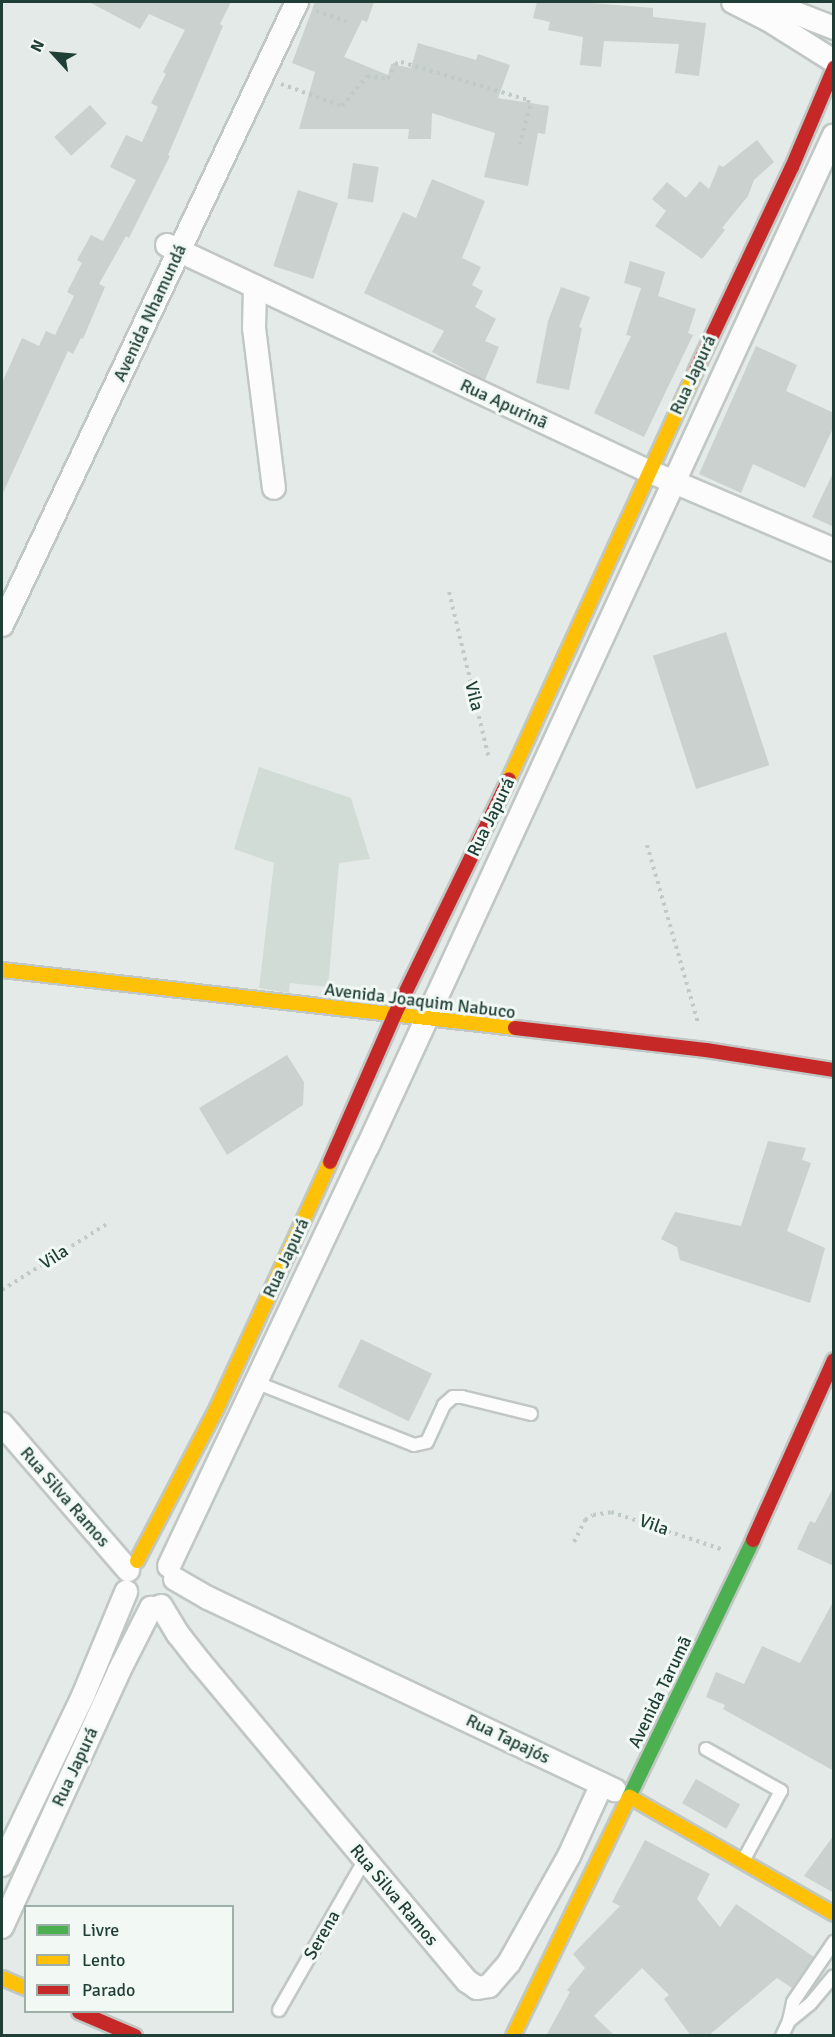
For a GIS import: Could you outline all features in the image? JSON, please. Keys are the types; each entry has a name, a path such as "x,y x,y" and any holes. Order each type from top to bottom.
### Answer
{"street":[{"path":"733,2 767,19 833,61"},
{"path":"767,2 834,28"},
{"name":"Avenida Nhamundá","path":"2,592 261,76 291,3"},
{"name":"Avenida Nhamundá","path":"2,625 173,248 291,3"},
{"name":"Rua Japurá","path":"2,1865 83,1696 130,1574 185,1473 217,1408 333,1156 394,1016 500,800 648,471 792,167 833,61"},
{"name":"Rua Japurá","path":"172,1572 255,1382 834,135"},
{"name":"Rua Apurinã","path":"173,248 672,482 834,550"},
{"path":"255,287 254,328 274,488"},
{"name":"Avenida Joaquim Nabuco","path":"2,970 425,1020 706,1050 834,1070"},
{"name":"Avenida Tarumã","path":"513,2036 745,1558 834,1360"},
{"name":"Rua Silva Ramos","path":"2,1424 130,1574"},
{"path":"154,1557 172,1572 173,1595 156,1607 140,1607 130,1574 154,1557"},
{"name":"Rua Tapajós","path":"172,1572 207,1598 630,1797 834,1914"},
{"name":"Rua Japurá","path":"2,1927 119,1671 156,1607"},
{"name":"Rua Silva Ramos","path":"156,1607 467,1981 477,1988 484,1989 509,1963 569,1856 603,1784"},
{"path":"2,1978 24,1987"},
{"path":"81,2013 135,2036"}],"lane":[{"path":"255,1382 414,1444 427,1442 444,1406 453,1397 462,1397 531,1414"},
{"path":"706,1749 781,1791 742,1862"},
{"name":"Serena","path":"279,2010 365,1859"},
{"path":"783,2036 793,2002 834,1942"},
{"path":"789,2021 811,2002 834,1976"}],"path":[{"path":"291,3 346,21"},
{"path":"261,76 342,106 367,76 387,79 395,64 401,63 528,100 530,106 520,144"},
{"name":"Vila","path":"448,592 491,765"},
{"path":"648,845 706,1050"},
{"name":"Vila","path":"2,1290 107,1224"},
{"name":"Vila","path":"574,1542 585,1520 592,1515 611,1512 745,1558"}],"shaded area":[{"path":"259,767 351,798 370,859 339,863 328,987 290,983 289,993 259,988 274,863 234,849"}],"building":[{"path":"89,2 231,2 168,155 170,156 129,238 126,236 99,284 105,287 83,339 81,338 73,354 68,351 2,495 2,383 22,338 39,346 46,331 55,335 74,296 67,292 82,263 77,260 91,235 103,241 136,180 110,167 126,135 142,142 158,107 151,103 166,74 163,72 185,30 149,14 140,29"},
{"path":"315,2 374,2 367,22 362,20 344,57 388,75 391,64 411,68 418,43 476,60 478,54 510,65 498,98 549,106 545,134 538,133 528,186 484,177 495,133 432,113 431,139 408,139 409,129 299,129 315,72 292,63"},
{"path":"537,2 578,2 653,8 653,17 706,23 699,76 675,73 679,44 604,41 601,67 580,65 583,37 548,30 550,22 533,18"},
{"path":"90,105 107,124 71,156 54,137"},
{"path":"757,140 774,162 754,180 748,196 722,228 725,230 702,259 655,226 666,211 652,199 667,182 686,198 700,181 709,189 719,165 723,167"},
{"path":"353,163 379,167 373,203 347,199"},
{"path":"432,179 485,201 462,258 481,267 472,285 483,291 475,307 496,319 485,341 499,347 485,380 432,352 444,331 364,293 403,212 416,218"},
{"path":"298,190 338,203 313,279 273,266"},
{"path":"630,261 665,272 658,296 696,309 688,333 693,335 644,437 594,413 631,336 626,335 641,288 624,283"},
{"path":"561,287 590,297 579,327 582,328 569,390 536,383 548,321"},
{"path":"756,346 797,365 786,391 834,413 834,426 805,488 753,464 741,493 699,474"},
{"path":"834,471 834,527 812,517"},
{"path":"726,632 769,765 696,789 653,656"},
{"path":"287,1055 304,1082 303,1105 227,1155 199,1108"},
{"path":"768,1141 806,1148 802,1160 811,1163 787,1231 825,1248 810,1303 680,1260 677,1247 661,1239 675,1212 741,1226"},
{"path":"361,1339 432,1374 409,1421 338,1387"},
{"path":"834,1486 834,1566 797,1549 810,1521 815,1523"},
{"path":"834,1600 834,1771 723,1709 725,1705 706,1697 716,1672 744,1684 762,1646 800,1663"},
{"path":"696,1779 740,1804 726,1829 682,1803"},
{"path":"834,1835 834,1893 804,1876"},
{"path":"645,1840 710,1874 697,1899 720,1927 736,1904 814,1957 792,1988 777,1978 708,2036 691,2036 664,1999 669,1995 642,1968 594,2016 615,2036 546,2036 570,1992 567,1990 585,1968 573,1954 620,1906 612,1902"}],"traffic: fast":[{"path":"629,1797 753,1540"}],"traffic: slow":[{"path":"509,779 695,372"},
{"path":"2,970 515,1028"},
{"path":"137,1561 217,1408 330,1162"},
{"path":"513,2036 629,1797"},
{"path":"630,1797 834,1914"},
{"path":"2,1978 24,1987"}],"traffic: jam":[{"path":"695,372 792,167 834,68"},
{"path":"330,1162 394,1016 509,779"},
{"path":"515,1028 706,1050 834,1070"},
{"path":"753,1540 834,1360"},
{"path":"81,2013 135,2036"}]}
